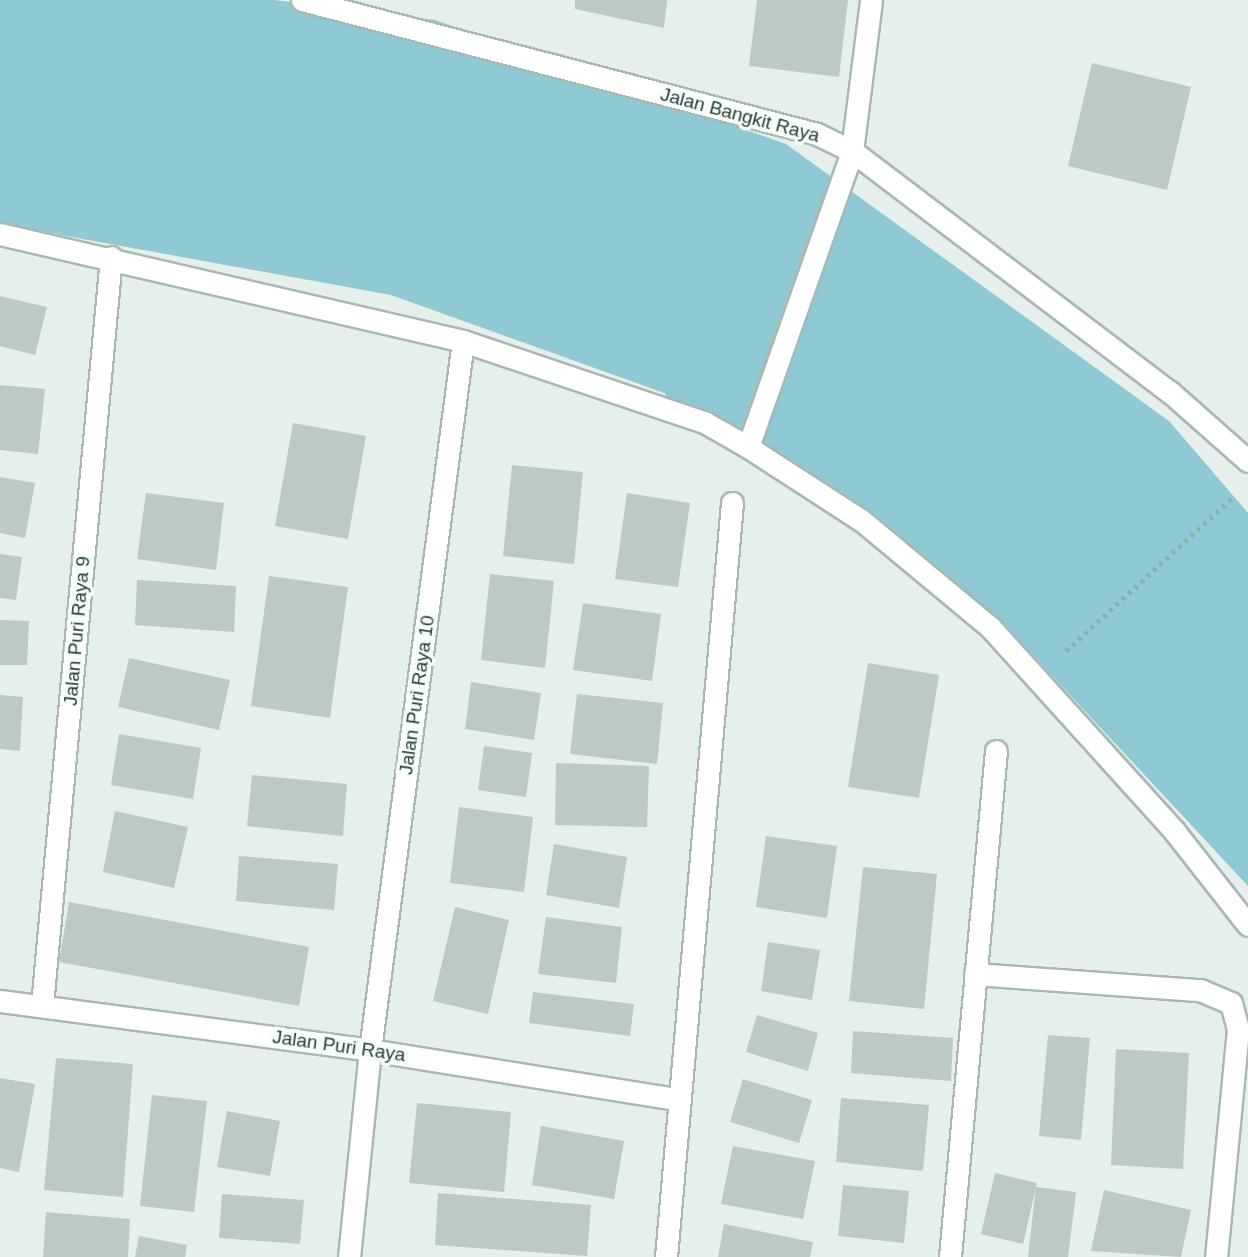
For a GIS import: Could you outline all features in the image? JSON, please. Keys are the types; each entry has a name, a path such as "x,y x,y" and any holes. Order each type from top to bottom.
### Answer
{"street":[{"name":"Jalan Bangkit Raya","path":"302,0 817,134 852,151 1170,392 1248,461"},
{"path":"750,440 852,151 871,0"},
{"path":"0,234 111,257 463,341 750,440 861,520 981,618 1175,832 1248,925"},
{"name":"Jalan Puri Raya 9","path":"42,1005 111,257"},
{"name":"Jalan Puri Raya 10","path":"349,1257 370,1050 463,341"},
{"path":"666,1257 677,1099 732,503"},
{"path":"950,1257 996,751"},
{"path":"975,975 1200,990 1231,1003 1238,1029 1216,1257"},
{"name":"Jalan Puri Raya","path":"0,1002 42,1005 370,1050 677,1099"}],"path":[{"path":"1062,655 1241,489"}],"water":[{"path":"0,0 274,0 435,20 786,144 1169,421 1248,513 1248,886 851,460 391,295 0,224"}],"building":[{"path":"575,0 667,0 664,28 575,9"},
{"path":"757,0 848,0 839,77 749,66"},
{"path":"1092,63 1191,87 1167,190 1068,166"},
{"path":"0,296 47,307 35,355 0,346"},
{"path":"0,385 45,389 38,454 0,450"},
{"path":"293,423 366,436 348,539 275,526"},
{"path":"512,465 583,472 574,564 503,556"},
{"path":"0,477 35,483 25,538 0,533"},
{"path":"146,493 224,503 216,570 137,559"},
{"path":"627,493 690,503 678,587 615,579"},
{"path":"0,554 22,557 16,600 0,598"},
{"path":"490,574 554,581 545,668 481,660"},
{"path":"269,576 348,587 330,718 251,706"},
{"path":"137,580 236,586 234,632 135,625"},
{"path":"583,603 661,614 652,681 573,670"},
{"path":"0,620 29,621 27,665 0,665"},
{"path":"129,658 230,680 219,730 118,707"},
{"path":"868,663 939,675 919,798 848,787"},
{"path":"471,682 541,693 534,740 465,729"},
{"path":"577,694 663,703 657,764 570,754"},
{"path":"0,695 23,697 20,751 0,749"},
{"path":"119,734 201,748 193,799 111,785"},
{"path":"484,746 532,753 526,797 478,790"},
{"path":"556,763 649,766 647,827 555,825"},
{"path":"252,775 347,784 343,836 247,826"},
{"path":"459,807 533,817 524,892 450,883"},
{"path":"115,811 188,827 174,888 103,872"},
{"path":"766,836 837,846 827,918 756,907"},
{"path":"554,844 627,857 619,908 546,895"},
{"path":"239,856 338,864 334,910 236,901"},
{"path":"863,867 937,874 924,1009 849,1001"},
{"path":"69,902 309,947 299,1006 59,962"},
{"path":"455,907 509,920 488,1014 433,1001"},
{"path":"546,917 622,927 616,983 538,974"},
{"path":"768,942 820,950 812,1000 761,991"},
{"path":"533,992 634,1004 630,1036 529,1023"},
{"path":"757,1015 818,1033 808,1071 746,1052"},
{"path":"853,1031 953,1038 951,1081 851,1073"},
{"path":"1048,1035 1090,1038 1081,1140 1039,1136"},
{"path":"1116,1049 1189,1053 1183,1169 1111,1165"},
{"path":"56,1058 133,1064 123,1197 44,1190"},
{"path":"0,1078 35,1084 19,1172 0,1168"},
{"path":"743,1079 812,1100 799,1143 730,1122"},
{"path":"152,1095 207,1101 194,1212 140,1206"},
{"path":"841,1098 929,1105 923,1171 836,1162"},
{"path":"417,1103 511,1112 504,1192 409,1183"},
{"path":"227,1111 280,1121 270,1176 217,1167"},
{"path":"541,1126 624,1141 614,1199 532,1185"},
{"path":"733,1146 815,1161 803,1219 721,1204"},
{"path":"995,1173 1037,1183 1023,1244 981,1234"},
{"path":"843,1185 909,1191 904,1243 838,1236"},
{"path":"1036,1187 1076,1192 1068,1257 1028,1257"},
{"path":"1104,1190 1191,1210 1181,1257 1091,1251"},
{"path":"438,1193 591,1205 587,1256 435,1245"},
{"path":"222,1194 304,1200 300,1244 219,1238"},
{"path":"46,1212 130,1219 128,1257 43,1257"},
{"path":"724,1224 813,1242 810,1257 718,1257"},
{"path":"139,1236 187,1245 185,1257 135,1257"}],"waterway":[{"path":"695,391 714,396 1000,593"}]}
